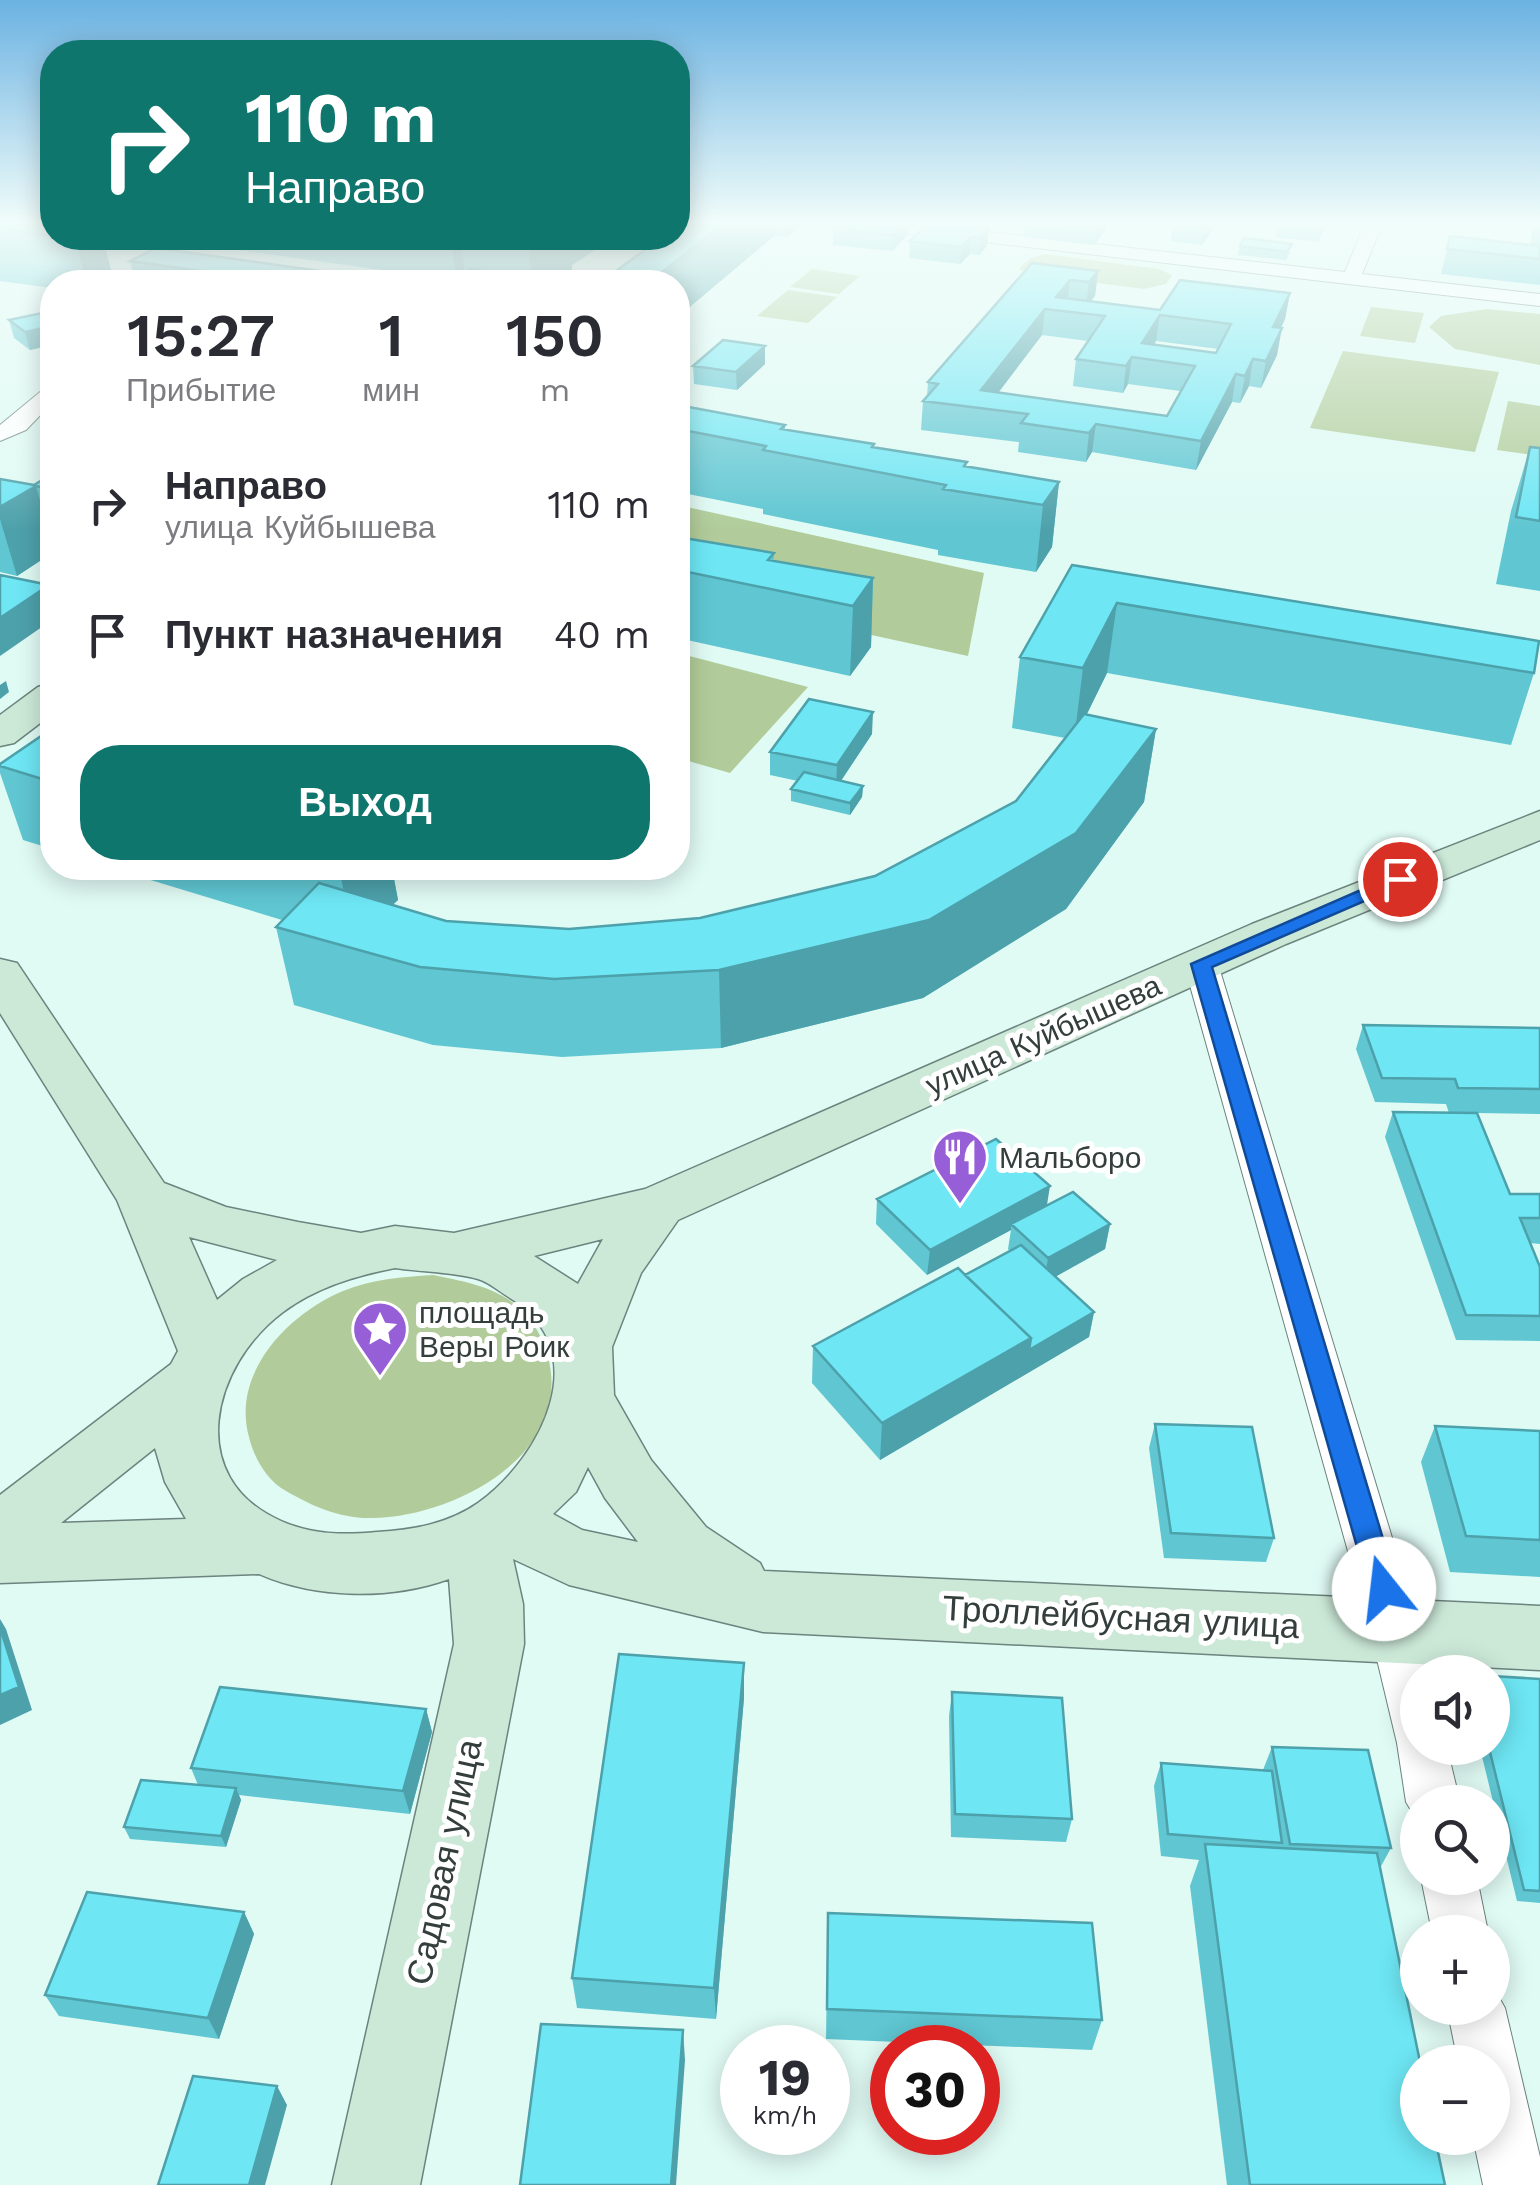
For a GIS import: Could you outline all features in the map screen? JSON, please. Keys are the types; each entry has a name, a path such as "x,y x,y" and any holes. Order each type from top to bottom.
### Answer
{"main road":[{"path":"0,734 40,704"},
{"name":"улица Куйбышева","path":"466,1252 658,1206 1201,964 1540,824"},
{"path":"4,987 144,1197 201,1366 185,1412 184,1443 191,1473 206,1501 229,1526 260,1545 296,1559 337,1566 380,1565 424,1557 491,1530 560,1468 577,1437 585,1375 616,1266 658,1206"},
{"path":"144,1197 198,1222 232,1231 359,1253 432,1246 466,1252 499,1261 552,1295 571,1318 585,1375 628,1479 682,1548 762,1601"},
{"path":"0,1533 201,1366 231,1324 258,1300 288,1280 359,1253"},
{"name":"Троллейбусная улица","path":"491,1530 569,1556 762,1601 1540,1638"},
{"name":"Садовая улица","path":"376,2185 490,1644 491,1530"},
{"path":"0,1554 260,1545"}],"street":[{"path":"0,434 18,424 40,403"},
{"path":"1201,964 1401,1655"},
{"path":"1508,2155 1514,2185"}],"green space":[{"path":"1363,327 1420,327 1415,343 1360,336"},
{"path":"1429,327 1540,327 1540,365 1455,349"},
{"path":"1343,351 1499,372 1475,452 1310,428"},
{"path":"1508,401 1540,406 1540,456 1497,450"},
{"path":"690,508 984,573 968,656 784,616 690,589"},
{"path":"690,656 808,687 730,773 690,761"},
{"path":"433,1275 477,1285 508,1299 523,1311 540,1336 548,1357 551,1392 543,1423 525,1451 500,1474 470,1492 404,1515 360,1518 338,1514 279,1487 254,1453 246,1413 248,1390 269,1349 303,1315 343,1291 376,1281"}],"building":[{"path":"18,327 40,327 40,329 25,332"},
{"path":"976,327 1031,327 981,390 1167,416 1195,366 1132,357 1126,366 1076,359 1098,327 1152,327 1142,343 1216,353 1229,327 1282,328 1266,361 1253,359 1245,376 1236,374 1201,441 1096,424 1089,433 1021,423 1028,414 923,401 938,384 928,382"},
{"path":"723,340 765,346 736,372 693,366"},
{"path":"690,407 785,425 781,429 1059,482 1043,505 943,489 946,485 763,450 766,446 690,431"},
{"path":"1530,447 1540,448 1540,521 1516,517"},
{"path":"0,479 34,485 40,481 40,487 0,507"},
{"path":"690,539 774,553 768,560 873,578 853,606 690,572"},
{"path":"1072,565 1539,641 1534,673 1117,603 1083,668 1020,657"},
{"path":"0,575 40,583 40,591 0,618"},
{"path":"809,699 873,712 837,765 770,752"},
{"path":"1084,714 1156,729 1076,833 929,920 719,970 554,979 420,967 276,927 319,883 446,921 569,929 700,918 875,876 1016,801"},
{"path":"40,737 40,778 0,764"},
{"path":"804,772 863,786 850,803 791,789"},
{"path":"1363,1025 1540,1028 1540,1089 1458,1088 1455,1079 1382,1078"},
{"path":"1393,1112 1477,1113 1510,1194 1540,1194 1540,1218 1520,1218 1540,1267 1540,1316 1466,1315"},
{"path":"996,1139 1050,1186 930,1250 877,1199"},
{"path":"1073,1192 1110,1224 1048,1258 1011,1224"},
{"path":"1021,1245 1094,1312 1029,1350 1031,1338 965,1275"},
{"path":"958,1268 1031,1338 882,1423 813,1346"},
{"path":"1155,1424 1252,1427 1274,1538 1171,1533"},
{"path":"1435,1426 1540,1431 1540,1540 1466,1536"},
{"path":"0,1628 19,1687 0,1695"},
{"path":"619,1654 744,1663 714,1988 572,1978"},
{"path":"1510,1677 1540,1679 1540,1891 1524,1890 1510,1833 1510,1785 1498,1785 1493,1765 1510,1765"},
{"path":"220,1687 426,1709 403,1791 191,1768"},
{"path":"952,1692 1062,1698 1072,1819 955,1814"},
{"path":"1272,1747 1368,1750 1391,1848 1290,1844"},
{"path":"1161,1763 1272,1771 1282,1843 1168,1834"},
{"path":"141,1780 236,1788 221,1836 124,1827"},
{"path":"1205,1844 1377,1853 1400,1965 1400,2025 1412,2025 1417,2045 1400,2045 1400,2155 1439,2155 1445,2185 1250,2185"},
{"path":"87,1892 244,1912 208,2018 45,1995"},
{"path":"828,1913 1092,1923 1102,2020 827,2009"},
{"path":"541,2024 683,2030 671,2185 520,2185"},
{"path":"193,2076 277,2086 249,2185 158,2185"}],"place":[{"name":"Мальборо","path":"960,1206"},
{"name":"площадь Веры Роик","path":"380,1378"}],"route":[{"path":"1384,1589 1201,964 1400,879"}]}
